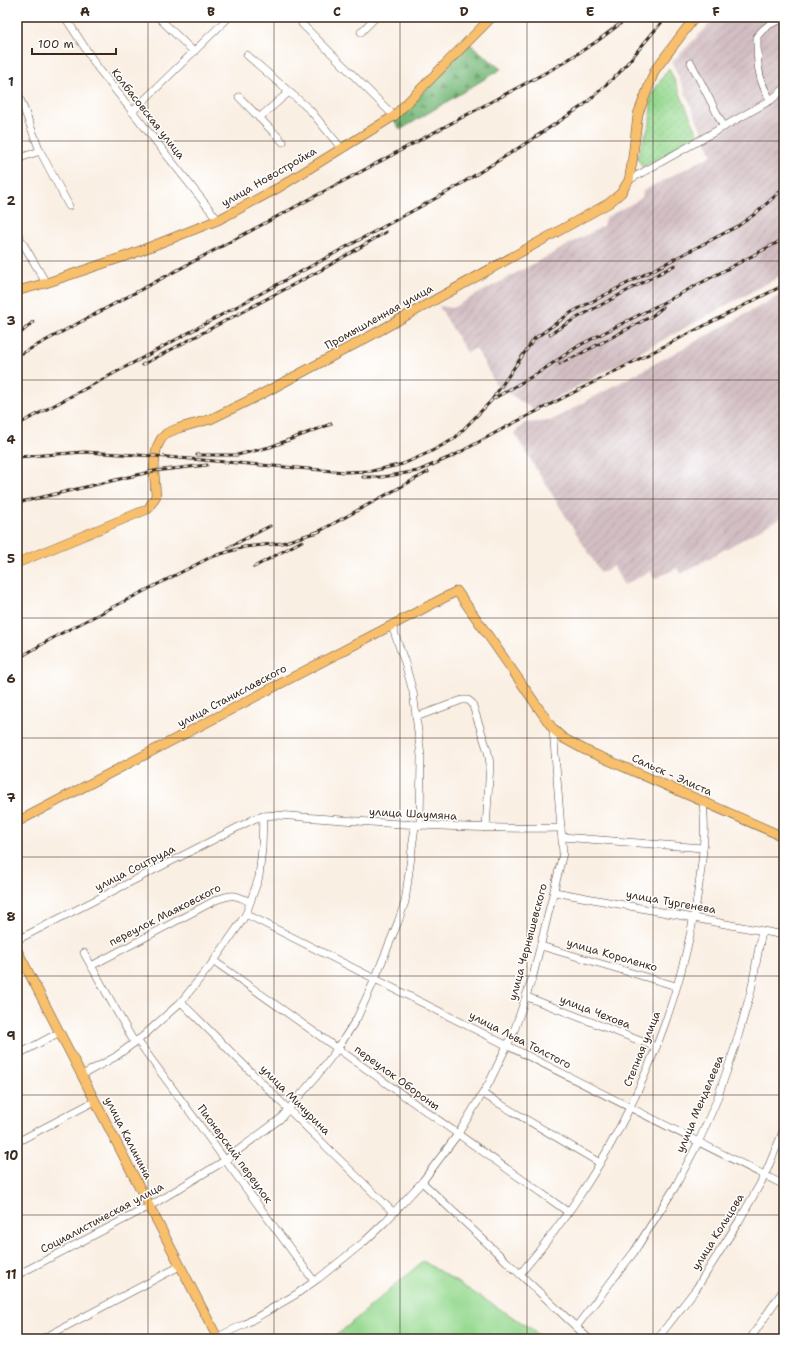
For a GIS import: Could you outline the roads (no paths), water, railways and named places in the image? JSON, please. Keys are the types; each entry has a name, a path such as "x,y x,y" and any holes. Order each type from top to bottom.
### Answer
{"main road":[{"name":"улица Новостройка","path":"17,291 46,283 132,254 218,220 278,188 394,116 492,17"},
{"name":"Промышленная улица","path":"17,563 148,510 156,496 154,471 157,447 161,439 167,433 211,419 258,396 361,341 609,203 620,193 628,180 632,163 638,114 655,70 694,17"},
{"name":"улица Станиславского","path":"17,822 457,591 553,729"},
{"name":"Сальск - Элиста","path":"553,729 563,738 585,750 784,837"},
{"name":"улица Калинина","path":"17,950 150,1206 215,1338"}],"street":[{"name":"Колбасовская улица","path":"65,17 98,68 218,220"},
{"path":"158,17 194,52"},
{"path":"132,112 230,17"},
{"path":"361,32 376,17"},
{"path":"772,100 767,94 760,79 757,63 757,36 765,27 776,21 784,19"},
{"path":"302,24 394,116"},
{"path":"248,55 310,110 342,149"},
{"path":"691,63 724,127"},
{"path":"628,180 772,100 784,90"},
{"path":"17,91 40,151 69,206"},
{"path":"259,118 289,92"},
{"path":"239,98 283,142"},
{"path":"17,159 40,151"},
{"path":"17,233 46,283"},
{"name":"Социалистическая улица","path":"17,1276 150,1206 225,1160 280,1119 338,1048 357,1018 375,979 398,922 404,902 418,826 421,756 413,692 392,626"},
{"path":"416,717 462,700 472,702 488,752 490,764 486,828"},
{"name":"улица Чернышевского","path":"215,1338 270,1310 314,1282 364,1242 394,1213 422,1182 458,1134 483,1094 507,1046 527,997 542,946 564,853 553,729"},
{"name":"Степная улица","path":"520,1274 541,1249 568,1212 600,1163 630,1107 656,1047 676,986 693,918 704,837 703,802"},
{"name":"улица Шаумяна","path":"263,816 276,815 418,826 561,828"},
{"path":"82,1076 114,1057 136,1041 182,1002 214,961 237,928 246,914 259,876 263,816"},
{"name":"улица Соцтруда","path":"17,940 254,819 263,816"},
{"path":"562,836 703,848"},
{"name":"улица Тургенева","path":"554,892 784,935"},
{"name":"переулок Маяковского","path":"91,966 216,900 230,895 239,896 250,902"},
{"name":"улица Льва Толстого","path":"246,914 784,1185"},
{"name":"улица Менделеева","path":"576,1327 634,1252 675,1187 698,1142 716,1102 735,1047 751,991 762,931"},
{"name":"улица Короленко","path":"542,946 676,986"},
{"path":"84,953 136,1041"},
{"name":"переулок Обороны","path":"214,961 568,1212"},
{"name":"улица Чехова","path":"527,997 656,1047"},
{"name":"улица Мичурина","path":"182,1002 394,1213"},
{"path":"17,1055 60,1032"},
{"name":"Пионерский переулок","path":"136,1041 314,1282"},
{"path":"483,1094 600,1163"},
{"path":"17,1142 96,1101"},
{"name":"улица Кольцова","path":"657,1339 696,1289 739,1220 765,1175 784,1130"},
{"path":"422,1182 589,1339"},
{"path":"42,1339 180,1266"},
{"path":"750,1339 784,1289"}],"railway":[{"path":"17,356 558,66 596,42 629,17"},
{"path":"17,425 451,190 517,149 584,105 619,73 666,17"},
{"path":"17,457 84,452 155,456 345,472 372,471 403,464 454,439 491,401 534,339 572,312 738,226 755,214 784,188"},
{"path":"142,365 323,269 386,232"},
{"path":"493,399 538,373 580,345 784,239"},
{"path":"550,334 675,265"},
{"path":"363,477 382,477 418,471 455,455 506,427 784,285"},
{"path":"560,364 652,316 663,307"},
{"path":"17,336 33,322"},
{"path":"197,455 237,455 270,447 331,424"},
{"path":"17,503 154,471 207,465"},
{"path":"316,533 428,472"},
{"path":"229,547 270,526"},
{"path":"17,659 58,635 211,557 244,547 282,543 320,531"},
{"path":"254,567 302,541"}]}
